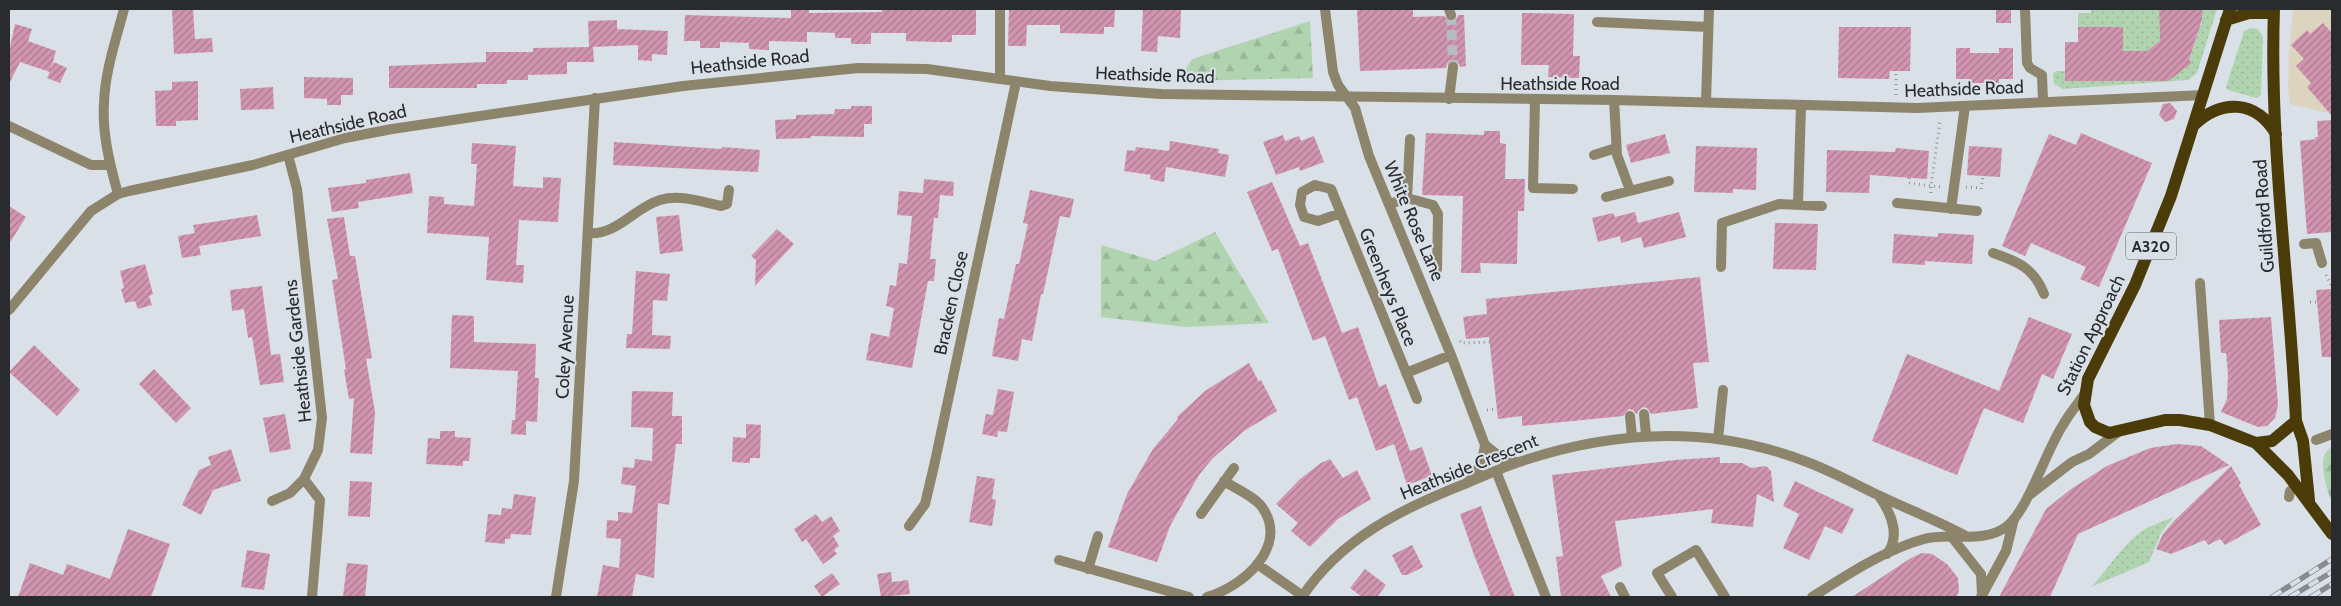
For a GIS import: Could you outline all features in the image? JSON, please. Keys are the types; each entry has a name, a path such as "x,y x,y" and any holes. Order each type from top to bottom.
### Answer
{"main road":[{"path":"2228,14 2274,11"},
{"name":"Guildford Road","path":"2274,11 2276,134 2296,421 2303,441 2309,500 2332,534"},
{"name":"Station Approach","path":"2085,394 2088,379 2135,285 2153,243 2195,124 2228,14"},
{"path":"2195,124 2213,110 2234,106 2258,113 2266,119 2276,134"},
{"name":"A320","path":"2085,394 2084,404 2090,422 2101,431 2117,433"},
{"path":"2117,433 2166,420 2192,421 2210,425 2256,443 2288,475 2309,500"},
{"path":"2256,443 2272,441 2296,421"}],"street":[{"path":"118,194 110,165 104,104 107,74 124,9"},
{"path":"1000,9 1000,79"},
{"name":"White Rose Lane","path":"1325,9 1334,72 1338,85 1348,96 1355,108 1369,156 1451,355 1485,445"},
{"path":"1706,102 1709,9"},
{"path":"2025,9 2026,59 2030,68 2042,75 2043,101"},
{"path":"1597,22 1708,27"},
{"path":"1449,99 1452,67"},
{"name":"Heathside Road","path":"9,310 91,211 118,194 151,184 253,165 345,138 392,129 683,86 858,68 927,69 1016,82 1161,94 1614,100 1896,108 2204,95"},
{"name":"Bracken Close","path":"909,526 925,504 1016,82"},
{"name":"Coley Avenue","path":"556,597 574,482 595,98"},
{"path":"1536,100 1533,188 1573,189"},
{"path":"1614,100 1616,148 1630,190"},
{"path":"1798,204 1801,106"},
{"path":"1951,208 1965,106"},
{"path":"9,126 91,165 110,165"},
{"path":"1407,198 1410,139"},
{"path":"1594,155 1616,148"},
{"name":"Heathside Gardens","path":"288,155 297,189 322,418 318,450 304,479"},
{"path":"1606,198 1669,181"},
{"path":"588,233 599,234 610,230 662,200 686,198 721,206 726,204 729,190"},
{"path":"1390,204 1407,198 1433,205 1438,214 1437,269"},
{"path":"1897,202 1929,203 1977,211"},
{"path":"1721,268 1722,224 1779,204 1822,206"},
{"name":"Greenheys Place","path":"1341,213 1417,399"},
{"path":"2304,244 2316,243 2322,263"},
{"path":"1993,252 2019,262 2026,267 2037,278 2044,294"},
{"path":"2200,283 2210,425"},
{"name":"Greenheys Place","path":"1406,373 1451,355"},
{"path":"1718,439 1723,390"},
{"name":"Station Approach","path":"1981,596 2006,551 2014,519 2063,424 2085,394"},
{"path":"1644,414 1646,435"},
{"path":"1630,416 1632,437"},
{"name":"Station Approach","path":"2026,498 2072,462 2089,454 2117,433"},
{"path":"2316,440 2332,434"},
{"name":"Heathside Crescent","path":"1303,596 1322,570 1352,542 1393,516 1518,462 1585,444 1646,435 1680,435 1718,439 1791,456 1830,472 1964,535"},
{"path":"1468,482 1475,476 1481,464 1485,445 1505,460 1518,462"},
{"path":"1201,514 1234,468"},
{"path":"1496,471 1546,597"},
{"path":"272,501 290,492 304,479 320,500 312,597"},
{"path":"1207,597 1235,585 1257,564 1269,548 1270,531 1265,513 1252,498 1224,482"},
{"path":"1879,496 1889,511 1894,526 1894,542 1887,554"},
{"path":"1812,597 1887,554 1924,539 1992,534 2007,526 2014,519"},
{"path":"1088,569 1098,536"},
{"path":"1952,536 1982,574 1981,596"},
{"path":"1672,597 1657,573 1696,550 1725,597"},
{"path":"1058,560 1189,597"},
{"path":"1257,564 1303,596"},
{"path":"1620,587 1625,597"}],"path":[{"path":"1896,71 1896,108"},
{"path":"1929,203 1940,118"},
{"path":"1965,178 1964,187 1981,189 1983,176"},
{"path":"1910,178 1909,183 1946,188"},
{"path":"2310,302 2317,302"},
{"path":"1451,341 1460,339 1461,343 1490,342"}],"shaded area":[{"path":"2293,9 2332,9 2332,114 2290,104 2288,89 2289,51"}],"green space":[{"path":"2091,9 2159,9 2160,34 2168,35 2147,51 2123,51 2078,27 2078,13 2091,13"},
{"path":"2202,9 2217,9 2197,73 2188,80 2063,89 2054,84 2053,74 2056,71 2065,71 2066,81 2159,81 2167,78 2169,80 2192,63 2189,60 2198,34 2198,25 2202,25"},
{"path":"1310,21 1313,78 1178,81 1192,59"},
{"path":"2251,28 2258,29 2263,37 2261,95 2256,98 2228,90 2226,87 2244,31"},
{"path":"1215,232 1269,323 1186,327 1101,317 1101,245 1155,261"},
{"path":"2332,447 2332,497 2330,499 2323,463 2327,451"},
{"path":"2174,517 2161,533 2149,562 2091,587 2134,537 2157,523"}],"building":[{"path":"172,9 193,9 195,39 212,38 213,52 174,54"},
{"path":"791,9 809,9 809,13 882,12 882,9 976,9 976,35 952,35 952,42 938,42 906,41 906,33 871,33 871,44 851,44 851,38 835,38 835,33 807,32 807,42 769,41 769,50 749,49 749,43 720,42 720,48 700,48 700,41 684,41 685,15 791,18"},
{"path":"1009,9 1115,9 1114,27 1104,27 1104,34 1060,33 1060,25 1027,25 1026,46 1008,46"},
{"path":"1143,9 1181,9 1180,38 1158,36 1157,52 1141,51"},
{"path":"1357,9 1413,9 1413,17 1444,16 1450,22 1456,20 1458,15 1464,15 1466,66 1460,67 1458,62 1453,60 1448,62 1446,68 1360,71"},
{"path":"1996,9 2011,9 2011,23 1996,23"},
{"path":"2159,9 2202,9 2202,20 2189,60 2192,63 2168,81 2065,81 2065,42 2078,42 2078,27 2123,27 2123,51 2147,51 2160,41"},
{"path":"1522,13 1574,14 1573,56 1580,56 1579,78 1548,77 1549,65 1521,65"},
{"path":"617,20 617,29 668,31 667,55 652,54 652,61 638,60 638,45 593,47 594,62 567,62 567,74 528,75 528,80 507,80 507,84 477,84 477,88 389,88 389,66 486,62 486,52 533,52 533,48 589,47 588,21"},
{"path":"2323,23 2332,33 2332,116 2307,87 2311,83 2296,66 2304,59 2291,45 2307,30 2310,34"},
{"path":"15,24 32,29 28,41 56,51 50,72 20,62 9,84 9,52"},
{"path":"1839,27 1911,27 1910,71 1890,71 1889,79 1838,78"},
{"path":"1956,48 1970,48 1970,53 1999,53 1999,48 2013,48 2013,79 1999,79 1999,83 1970,83 1970,79 1956,79"},
{"path":"54,62 67,68 60,83 47,78"},
{"path":"304,77 353,78 353,95 341,95 341,105 327,105 327,99 304,98"},
{"path":"198,81 198,120 176,121 176,126 156,126 155,91 172,90 172,82"},
{"path":"273,87 274,109 241,110 240,89"},
{"path":"2170,103 2177,111 2174,119 2165,122 2159,115 2163,104"},
{"path":"851,106 872,106 872,124 864,124 864,137 811,136 811,138 776,139 775,120 796,119 796,115 834,114 835,109 851,109"},
{"path":"2332,120 2332,232 2307,234 2300,141 2316,139 2315,137 2318,137 2317,121"},
{"path":"1484,131 1500,131 1500,143 1506,144 1505,179 1525,179 1524,211 1518,211 1517,264 1480,263 1481,273 1461,273 1463,196 1422,195 1426,133 1484,135"},
{"path":"2081,133 2152,163 2099,287 2080,279 2086,267 2031,243 2025,256 2002,246 2049,134 2076,145"},
{"path":"1665,134 1670,153 1631,163 1626,145"},
{"path":"1283,135 1285,141 1299,136 1301,141 1314,136 1324,162 1300,171 1299,167 1276,175 1263,142"},
{"path":"1170,141 1219,149 1218,153 1229,155 1225,177 1166,167 1164,182 1150,179 1151,175 1124,171 1127,150 1135,151 1136,147 1169,151"},
{"path":"614,142 760,150 758,172 613,165"},
{"path":"472,143 516,146 513,186 543,188 543,177 561,178 558,222 519,220 516,265 524,265 523,283 486,280 489,237 427,233 429,196 444,197 444,204 474,206 477,164 471,164"},
{"path":"1696,146 1757,148 1756,190 1733,189 1733,193 1694,192"},
{"path":"1969,146 2002,148 2000,177 1967,175"},
{"path":"1896,148 1929,151 1927,179 1870,175 1869,193 1826,192 1827,150 1895,152"},
{"path":"410,173 413,193 358,202 359,208 332,212 328,188 366,183 366,180"},
{"path":"924,179 954,182 953,196 940,195 938,218 934,218 930,259 936,259 934,281 928,281 912,368 866,360 871,333 889,337 894,308 886,306 890,285 896,286 899,263 907,264 912,216 897,215 899,191 923,193"},
{"path":"1272,182 1300,246 1308,243 1342,333 1358,327 1379,387 1386,384 1410,451 1422,447 1432,476 1407,485 1394,444 1376,451 1357,397 1349,400 1325,336 1313,341 1278,249 1272,251 1247,192"},
{"path":"1030,190 1074,199 1070,218 1060,216 1032,341 1022,339 1018,361 992,356 999,318 1004,319 1016,264 1019,264 1028,224 1023,223"},
{"path":"9,206 26,217 9,244"},
{"path":"1635,212 1638,223 1679,212 1686,237 1644,248 1641,237 1621,243 1620,236 1598,242 1592,218 1613,213 1615,217"},
{"path":"257,215 261,236 199,246 201,255 182,258 178,236 195,233 193,225"},
{"path":"679,215 683,251 660,254 656,217"},
{"path":"344,217 350,256 355,256 372,358 366,359 375,412 372,454 350,453 354,398 349,399 344,370 346,369 332,280 338,279 327,219"},
{"path":"1775,223 1818,224 1816,270 1773,269"},
{"path":"777,229 794,244 755,286 756,260 751,256"},
{"path":"1938,233 1974,235 1972,264 1925,261 1925,265 1892,263 1894,234 1938,237"},
{"path":"145,264 153,294 149,296 152,305 138,309 135,301 125,303 121,289 124,288 120,271"},
{"path":"636,271 670,274 667,301 653,300 652,335 671,336 670,349 626,348 627,334 632,334"},
{"path":"1700,277 1709,362 1693,363 1698,408 1651,414 1647,408 1643,407 1638,411 1637,415 1633,410 1629,409 1623,416 1522,426 1522,416 1498,419 1489,337 1466,339 1463,317 1487,314 1486,299"},
{"path":"262,286 271,355 280,354 284,382 260,385 252,337 248,338 244,309 232,311 230,290"},
{"path":"2332,289 2332,357 2322,357 2316,290"},
{"path":"452,315 474,316 474,342 536,344 535,378 539,378 537,422 526,421 526,435 511,434 512,420 515,420 518,371 450,368"},
{"path":"2029,317 2072,334 2053,379 2042,374 2023,423 1984,408 1957,475 1872,441 1907,354 1999,391"},
{"path":"2271,317 2278,405 2275,418 2267,426 2258,427 2221,412 2227,399 2228,374 2226,353 2221,353 2219,320"},
{"path":"34,345 80,390 57,416 9,372"},
{"path":"1249,363 1259,382 1261,380 1277,411 1244,431 1212,459 1199,475 1170,526 1157,562 1108,547 1127,494 1153,449 1178,419 1177,417 1205,391"},
{"path":"154,369 191,408 176,423 139,384"},
{"path":"998,389 1014,392 1007,432 998,431 997,437 982,434 986,414 993,415"},
{"path":"632,391 673,392 672,416 682,416 682,444 676,444 669,505 658,503 654,578 636,574 632,597 597,597 603,565 619,568 621,539 606,538 607,520 618,521 618,512 632,513 636,486 621,484 623,467 634,468 635,459 652,461 653,428 631,427"},
{"path":"285,414 291,449 270,453 263,418"},
{"path":"746,424 761,425 760,458 750,458 750,463 732,462 733,437 746,438"},
{"path":"440,431 455,431 455,437 471,438 469,461 463,461 463,466 426,464 428,438 440,439"},
{"path":"2177,444 2201,446 2229,465 2078,534 2050,597 1999,597 2046,509 2071,489 2107,466 2150,448"},
{"path":"231,449 241,481 213,490 201,515 182,505 199,470 211,465 208,457"},
{"path":"1720,457 1720,463 1742,463 1751,468 1766,466 1771,471 1774,502 1757,494 1753,527 1711,523 1713,509 1615,521 1622,566 1601,576 1611,597 1561,597 1556,557 1563,556 1552,475 1675,460"},
{"path":"1330,459 1343,478 1357,470 1371,499 1338,519 1310,547 1291,531 1298,523 1276,504 1300,479 1321,463"},
{"path":"2231,466 2261,525 2225,545 2220,539 2208,545 2205,540 2171,554 2156,549 2163,534 2175,520"},
{"path":"977,476 995,479 992,499 996,500 992,526 969,522"},
{"path":"350,481 372,482 370,517 348,516"},
{"path":"1795,481 1854,509 1842,534 1825,526 1809,560 1783,548 1799,514 1783,506"},
{"path":"514,494 536,497 531,535 511,534 510,539 505,539 505,544 485,542 488,514 501,515 502,508 512,509"},
{"path":"1481,506 1515,597 1491,597 1474,555 1460,514"},
{"path":"816,514 822,522 831,516 840,531 833,536 839,546 834,550 837,554 823,564 806,539 802,542 794,529"},
{"path":"128,529 170,544 151,597 18,597 30,563 63,575 67,564 110,579"},
{"path":"1412,545 1423,567 1407,575 1402,575 1392,555"},
{"path":"247,550 270,554 264,590 241,587"},
{"path":"1922,553 1932,554 1947,564 1958,578 1959,591 1956,597 1852,597 1911,558"},
{"path":"347,563 368,565 365,597 343,597"},
{"path":"1365,569 1386,585 1377,597 1362,597 1350,588"},
{"path":"891,572 892,582 908,580 910,594 881,597 877,574"},
{"path":"832,573 840,584 822,597 814,586"}],"tunnel":[{"path":"1451,15 1453,67"}],"railway":[{"path":"2272,597 2332,559"},
{"path":"2290,597 2332,572"},
{"path":"2311,597 2332,584"}]}
